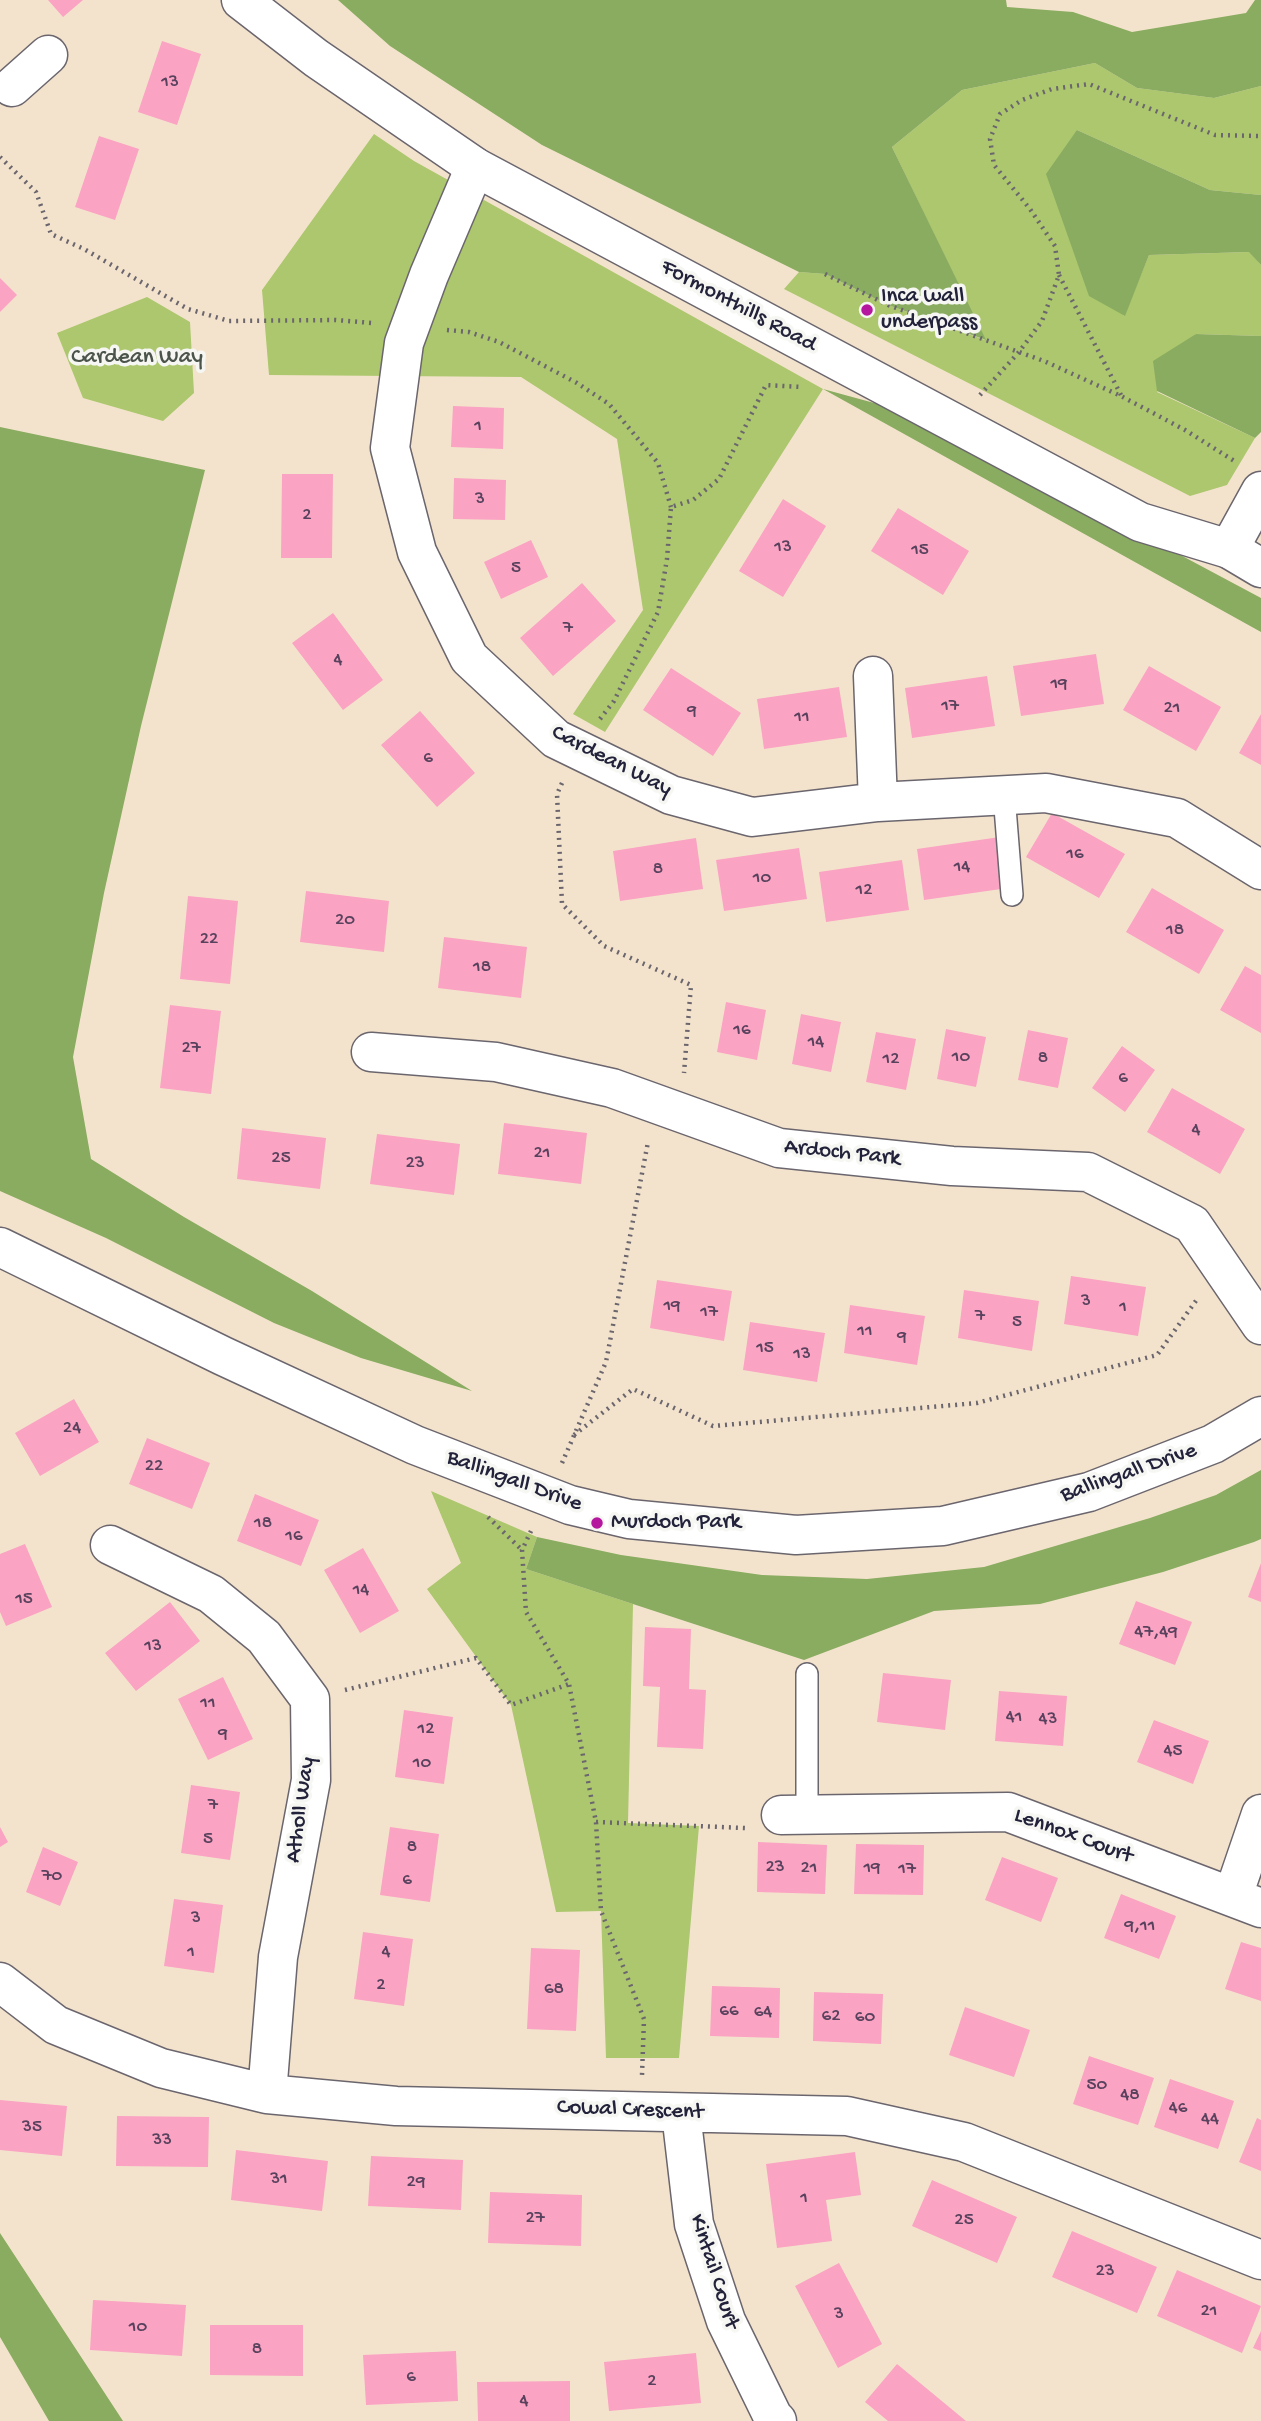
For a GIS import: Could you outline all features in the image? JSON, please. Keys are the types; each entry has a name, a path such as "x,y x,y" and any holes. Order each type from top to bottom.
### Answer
{"street":[{"name":"Formonthills Road","path":"241,0 316,58 475,167 1140,522 1245,559"},
{"path":"4,88 48,55"},
{"name":"Cardean Way","path":"475,167 429,275 404,343 390,448 417,552 469,658 556,738 671,795 752,817 878,802 1046,793 1177,818 1261,870"},
{"path":"1245,559 1250,477"},
{"path":"873,676 878,802"},
{"name":"Ardoch Park","path":"371,1052 496,1062 612,1088 779,1148 952,1166 1088,1172 1192,1224 1261,1325"},
{"name":"Ballingall Drive","path":"0,1247 223,1356 403,1439 539,1513 570,1505 629,1519 796,1535 943,1526 1089,1492 1213,1444 1261,1416"},
{"path":"110,1545 211,1594 264,1637 310,1699"},
{"name":"Atholl Way","path":"267,2094 278,1957 311,1780 310,1699"},
{"name":"Lennox Court","path":"794,1815 1008,1812 1247,1902 1261,1814"},
{"name":"Cowal Crescent","path":"0,1982 56,2025 161,2068 267,2094 396,2106 847,2116 964,2142 1261,2260"},
{"name":"Kintail Court","path":"681,2113 694,2224 726,2321 772,2419"}],"lane":[{"path":"1004,795 1012,895"},
{"path":"794,1815 807,1674"}],"path":[{"path":"1121,396 1059,275 1055,246 1030,209 994,165 990,139 1000,114 1022,100 1052,89 1089,83 1215,135 1261,135"},
{"path":"0,156 36,192 51,234 84,249 188,309 229,321 336,320 469,332 499,342 577,383 609,404 658,463 671,507 667,559 658,612 614,701 577,749 557,794 562,904 604,946 691,985 668,1107 606,1362 522,1550 526,1612 569,1684 596,1822 601,1911 644,2019 640,2111"},
{"path":"825,274 888,305 1044,361 1121,396 1185,430 1250,477"},
{"path":"955,422 1019,352 1042,321 1059,275"},
{"path":"671,507 693,500 719,479 766,385"},
{"path":"574,1435 633,1389 713,1426 977,1404 1157,1355 1221,1265"},
{"path":"310,1699 477,1658 511,1706 569,1684"},
{"path":"596,1822 746,1828 794,1815"}],"green space":[{"path":"338,0 1006,0 1007,7 1073,12 1132,32 1246,13 1255,0 1261,0 1261,86 1214,98 1137,88 1095,63 962,90 892,147 986,340 888,305 825,274 799,272 542,145 390,46"},
{"path":"1095,63 1137,88 1214,98 1261,86 1261,195 1210,190 1077,130 1124,316 1149,255 1250,252 1261,265 1261,336 1196,334 1157,392 1255,438 1227,485 1190,496 784,289 799,272 825,274 888,305 985,340 892,147 962,90"},
{"path":"1077,130 1210,190 1261,195 1261,265 1249,252 1149,255 1125,316 1089,296 1046,174"},
{"path":"374,134 414,161 823,389 605,732 573,714 643,610 617,439 521,377 269,375 262,290"},
{"name":"Cardean Way","path":"147,297 190,322 194,393 163,421 83,398 57,333"},
{"path":"1196,334 1261,336 1261,432 1255,438 1157,391 1153,361"},
{"path":"823,389 918,415 1261,598 1261,632"},
{"path":"0,427 205,470 141,726 104,893 73,1057 91,1159 184,1217 312,1291 472,1391 361,1358 274,1323 106,1238 0,1191"},
{"path":"1261,1470 1261,1539 1254,1542 1163,1572 1040,1604 934,1611 804,1660 526,1569 537,1537 621,1555 762,1575 867,1579 984,1567 1150,1518 1216,1495"},
{"path":"431,1491 537,1537 526,1569 633,1604 628,1823 699,1826 679,2058 606,2058 601,1911 556,1912 511,1705 427,1589 461,1563"},
{"path":"0,2233 123,2421 49,2421 0,2337"}],"building":[{"path":"48,0 83,0 63,17"},
{"path":"162,41 201,54 177,125 138,112"},
{"path":"99,136 139,149 115,220 75,207"},
{"path":"0,278 17,295 0,312"},
{"path":"453,406 504,408 503,449 451,447"},
{"path":"282,474 333,474 332,558 281,558"},
{"path":"454,478 506,480 505,520 453,519"},
{"path":"783,499 826,526 783,597 739,571"},
{"path":"898,508 969,551 943,595 871,551"},
{"path":"531,540 548,577 501,599 484,562"},
{"path":"582,583 616,621 553,676 520,638"},
{"path":"333,613 383,680 343,710 292,643"},
{"path":"1096,654 1104,704 1021,716 1013,666"},
{"path":"1149,666 1221,707 1196,751 1123,710"},
{"path":"671,668 741,713 713,756 643,710"},
{"path":"987,676 995,726 912,738 905,688"},
{"path":"839,687 847,737 764,749 757,699"},
{"path":"420,711 475,773 437,807 381,745"},
{"path":"1261,714 1261,765 1239,753"},
{"path":"1052,813 1125,854 1099,898 1026,857"},
{"path":"1000,837 1008,888 924,900 917,849"},
{"path":"696,838 703,889 620,901 613,851"},
{"path":"799,848 807,899 724,911 716,860"},
{"path":"902,860 909,910 826,922 819,872"},
{"path":"1152,888 1224,930 1199,974 1126,932"},
{"path":"306,891 389,901 384,952 300,942"},
{"path":"188,896 238,901 230,984 180,979"},
{"path":"444,937 527,947 521,998 438,988"},
{"path":"1245,966 1261,975 1261,1033 1220,1010"},
{"path":"726,1002 766,1010 757,1060 717,1052"},
{"path":"170,1005 221,1011 211,1094 160,1088"},
{"path":"801,1014 841,1022 831,1072 792,1064"},
{"path":"946,1029 986,1037 976,1087 937,1079"},
{"path":"1028,1030 1068,1038 1058,1088 1018,1080"},
{"path":"876,1032 916,1039 906,1090 866,1082"},
{"path":"1122,1046 1155,1070 1125,1112 1092,1088"},
{"path":"1172,1088 1245,1129 1220,1174 1147,1132"},
{"path":"504,1123 587,1133 581,1184 498,1174"},
{"path":"242,1128 326,1138 320,1189 237,1179"},
{"path":"377,1134 460,1144 454,1195 370,1184"},
{"path":"1071,1276 1146,1287 1138,1336 1064,1324"},
{"path":"657,1280 732,1291 724,1341 650,1328"},
{"path":"964,1290 1039,1301 1032,1351 958,1338"},
{"path":"850,1305 925,1316 917,1365 844,1353"},
{"path":"750,1322 825,1333 817,1382 743,1370"},
{"path":"74,1399 99,1442 40,1476 15,1433"},
{"path":"147,1438 210,1463 192,1509 129,1484"},
{"path":"255,1494 319,1520 301,1566 237,1541"},
{"path":"25,1544 52,1607 6,1626 0,1612 0,1554"},
{"path":"363,1548 399,1611 360,1633 324,1570"},
{"path":"1261,1563 1261,1602 1248,1597"},
{"path":"1136,1601 1192,1622 1175,1665 1119,1644"},
{"path":"170,1602 200,1641 136,1691 105,1653"},
{"path":"645,1627 691,1629 689,1689 706,1690 703,1749 657,1747 660,1687 643,1686"},
{"path":"883,1673 951,1680 945,1730 877,1722"},
{"path":"223,1677 253,1739 208,1760 178,1699"},
{"path":"999,1691 1067,1696 1063,1746 995,1741"},
{"path":"404,1710 453,1717 444,1784 395,1777"},
{"path":"1154,1720 1209,1741 1193,1784 1137,1762"},
{"path":"191,1785 240,1792 230,1860 181,1853"},
{"path":"0,1827 8,1842 0,1847"},
{"path":"390,1827 439,1834 430,1902 380,1895"},
{"path":"758,1842 827,1845 825,1894 757,1892"},
{"path":"856,1844 924,1845 923,1895 854,1894"},
{"path":"43,1847 78,1862 60,1906 26,1892"},
{"path":"1002,1857 1058,1878 1041,1922 985,1900"},
{"path":"1121,1894 1176,1916 1159,1959 1104,1938"},
{"path":"174,1899 223,1905 214,1973 164,1966"},
{"path":"363,1932 413,1939 404,2006 354,1999"},
{"path":"1241,1942 1261,1948 1261,2001 1225,1989"},
{"path":"531,1948 580,1950 576,2031 527,2029"},
{"path":"712,1986 780,1988 779,2038 710,2036"},
{"path":"814,1992 883,1994 881,2044 813,2041"},
{"path":"965,2007 1030,2030 1014,2077 949,2055"},
{"path":"1089,2056 1154,2078 1138,2125 1073,2104"},
{"path":"1170,2079 1234,2101 1218,2149 1154,2127"},
{"path":"0,2100 67,2106 62,2156 0,2150"},
{"path":"117,2116 209,2117 208,2167 116,2166"},
{"path":"1257,2118 1261,2120 1261,2171 1239,2162"},
{"path":"236,2150 328,2161 322,2211 231,2200"},
{"path":"855,2152 861,2195 826,2200 832,2241 777,2248 766,2164"},
{"path":"371,2156 463,2160 461,2210 368,2206"},
{"path":"932,2180 1017,2217 997,2263 912,2226"},
{"path":"490,2192 582,2195 581,2246 488,2243"},
{"path":"1072,2231 1157,2267 1137,2313 1052,2277"},
{"path":"839,2263 882,2344 838,2368 795,2286"},
{"path":"1177,2270 1261,2306 1242,2353 1157,2316"},
{"path":"93,2300 186,2305 182,2356 90,2350"},
{"path":"210,2325 303,2325 303,2376 210,2375"},
{"path":"1261,2331 1261,2351 1253,2348"},
{"path":"456,2351 458,2401 366,2405 363,2355"},
{"path":"696,2353 701,2403 609,2411 604,2362"},
{"path":"897,2364 966,2421 888,2421 865,2402"},
{"path":"570,2381 570,2421 478,2421 477,2382"}],"place":[{"name":"Inca wall underpass","path":"867,310"},
{"name":"Murdoch Park","path":"597,1523"}]}
